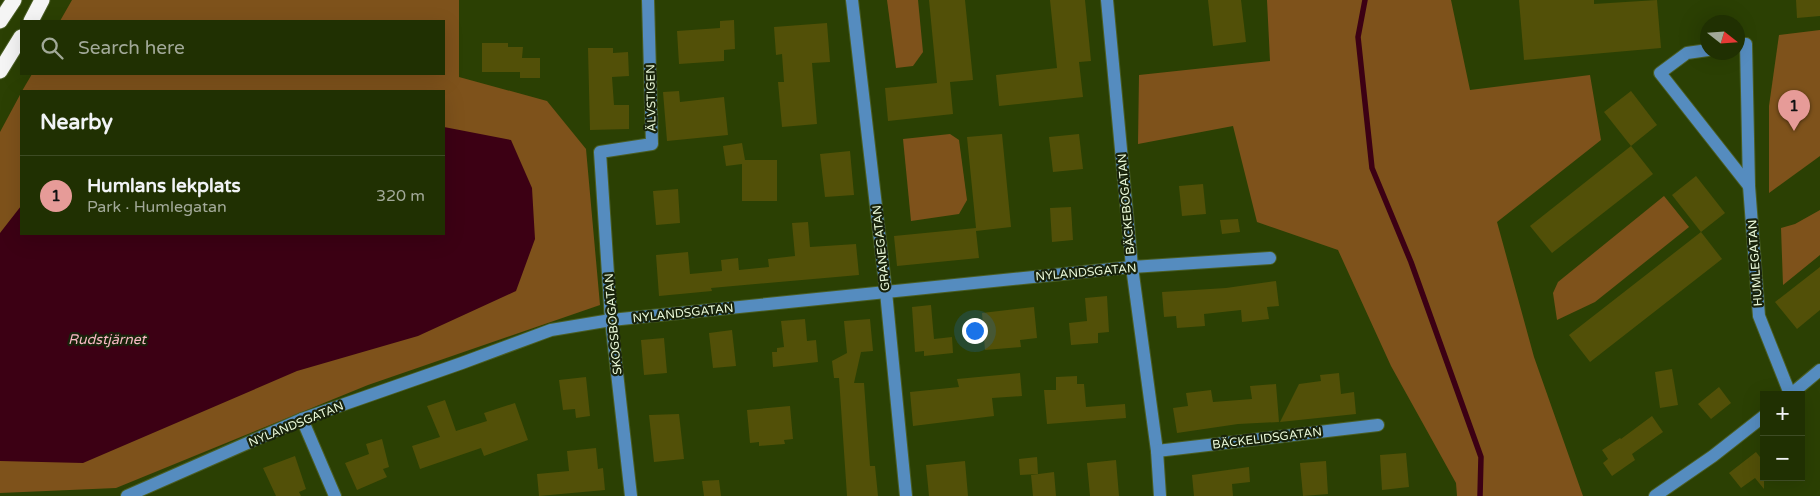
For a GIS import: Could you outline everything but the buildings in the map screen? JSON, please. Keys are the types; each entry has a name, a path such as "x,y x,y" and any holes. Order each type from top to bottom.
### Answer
{"highway":[{"path":"32,20 42,0"},
{"path":"0,21 12,3"},
{"path":"0,71 20,39"}],"street":[{"name":"ÄLVSTIGEN","path":"600,152 652,144 648,0"},
{"name":"GRANEGATAN","path":"852,0 886,292 906,496"},
{"name":"BÄCKEBOGATAN","path":"1107,0 1132,268 1157,450 1160,496"},
{"name":"HUMLEGATAN","path":"1745,44 1749,186 1759,316 1788,391"},
{"path":"1700,51 1687,53 1660,73 1749,186"},
{"name":"SKOGSBOGATAN","path":"600,152 611,320 632,496"},
{"name":"NYLANDSGATAN","path":"127,496 302,419 551,330 611,320 886,292 1132,268 1270,258"},
{"path":"1795,391 1820,370"},
{"path":"302,419 335,496"},
{"path":"1655,496 1713,456 1760,419"},
{"name":"BÄCKELIDSGATAN","path":"1157,450 1378,425"}],"shaded area":[{"name":"Rudstjärnet","path":"72,0 459,0 459,77 547,101 586,149 600,305 368,385 116,488 0,493 0,132 20,95 20,235 445,235 445,90 23,90 31,75 445,75 445,20 61,20"},
{"path":"887,0 918,0 923,52 913,66 896,68"},
{"path":"1267,0 1451,0 1470,90 1590,75 1601,140 1497,222 1534,357 1583,496 1457,496 1456,483 1391,366 1338,250 1257,222 1233,126 1138,144 1139,75 1270,61"},
{"path":"1820,30 1820,156 1769,193 1769,106 1779,35"},
{"path":"950,134 959,140 967,200 959,214 911,221 903,139"},
{"path":"1664,196 1689,227 1595,302 1557,320 1553,293 1558,282"},
{"path":"1820,210 1820,255 1783,285 1781,228 1795,224"}],"water":[{"name":"Rudstjärnet","path":"445,127 511,140 532,188 535,239 516,291 418,336 297,371 83,463 0,461 0,233 20,207 20,235 445,235"}],"waterway":[{"path":"1365,0 1358,37 1372,168 1411,262 1481,457 1480,496"}],"place":[{"name":"Humlans lekplats","path":"1794,131"}]}
